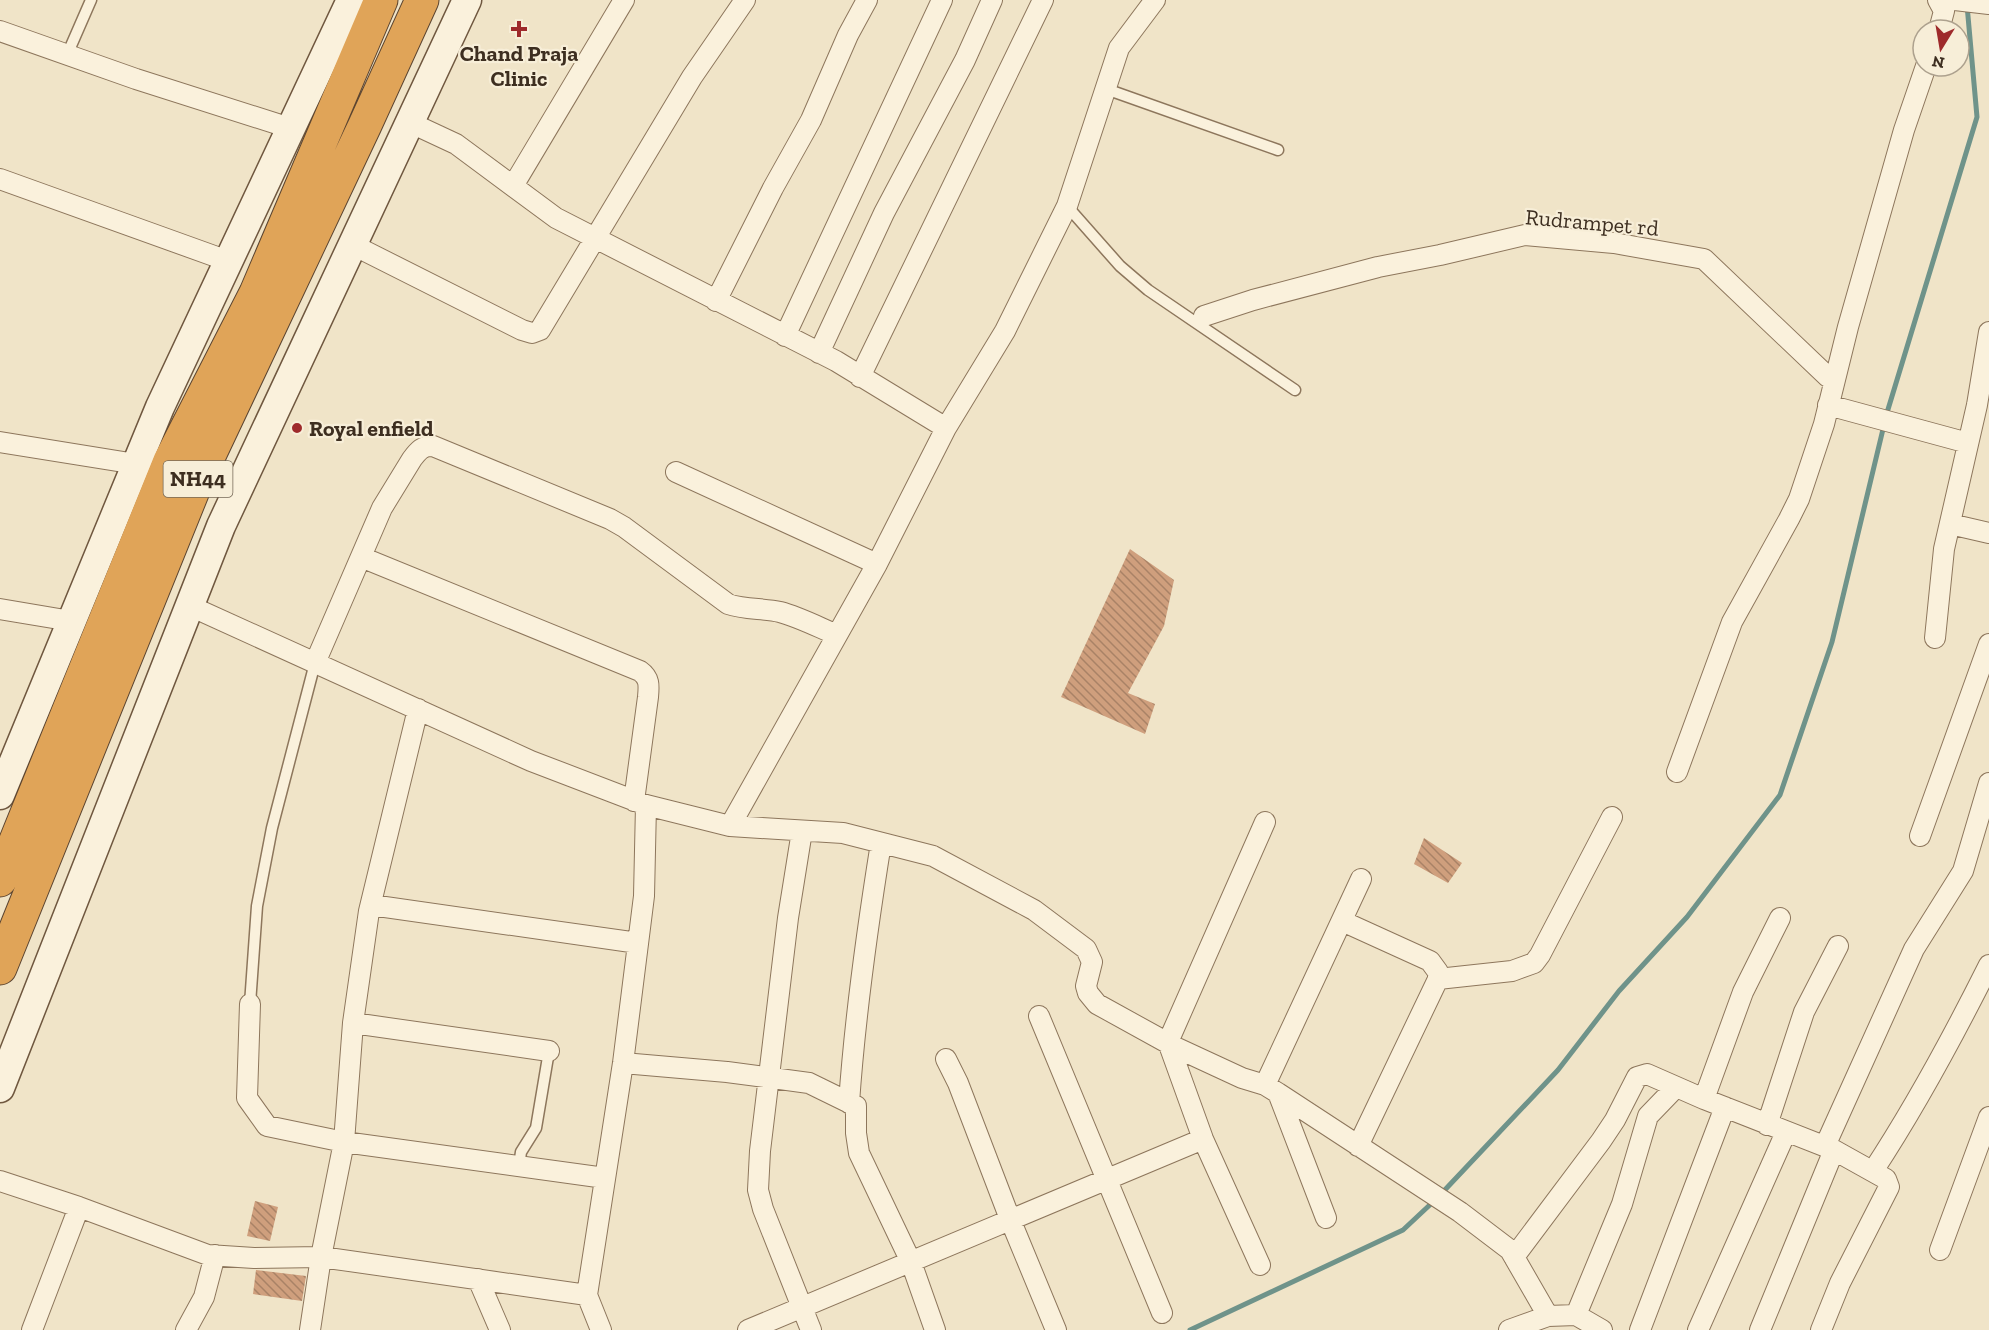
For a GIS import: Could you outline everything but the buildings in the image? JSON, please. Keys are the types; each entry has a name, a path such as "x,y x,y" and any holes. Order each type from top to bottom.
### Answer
{"highway":[{"name":"NH44","path":"0,880 170,461 256,293 381,0"},
{"name":"NH44","path":"0,968 196,483 422,0"}],"street":[{"path":"0,795 160,407 351,0"},
{"path":"0,1088 221,526 467,0"},
{"path":"513,186 624,0"},
{"path":"353,245 522,330 537,332 543,326 692,77 745,0"},
{"path":"716,301 773,188 811,120 848,35 867,0"},
{"path":"785,336 942,0"},
{"path":"819,353 884,213 965,60 992,0"},
{"path":"860,377 1043,0"},
{"path":"730,826 877,564 946,428 1005,331 1067,206 1119,48 1155,0"},
{"path":"1938,0 1944,11 1942,18"},
{"path":"1955,0 1989,4"},
{"path":"0,31 291,129"},
{"path":"1677,772 1732,622 1799,498 1828,405 1904,130 1922,78"},
{"path":"411,123 456,144 556,218 819,353 946,428"},
{"path":"0,179 228,261"},
{"name":"Rudrampet rd","path":"1204,316 1253,300 1378,267 1525,235 1614,243 1704,259 1828,377"},
{"path":"1935,638 1944,549 1968,444 1989,332"},
{"path":"1828,405 1968,444"},
{"path":"0,442 136,464"},
{"path":"315,663 382,508 412,459 423,448 433,446 610,519 728,604 738,608 781,612 837,634"},
{"path":"676,472 877,564"},
{"path":"1950,524 1989,533"},
{"path":"361,557 646,675 648,680 640,803 644,896 623,1063 587,1295 601,1330"},
{"path":"190,606 531,761 640,803 730,826 843,833 933,856 1034,910 1086,949 1092,962 1086,986 1088,993 1097,1004 1168,1042 1242,1078 1271,1089 1460,1212 1510,1250 1548,1316"},
{"path":"0,609 71,621"},
{"path":"1920,836 1989,644"},
{"path":"310,1330 321,1257 344,1142 353,1023 371,905 418,710"},
{"path":"1760,1330 1829,1148 1911,955 1963,871 1989,783"},
{"path":"1438,979 1512,971 1534,963 1612,817"},
{"path":"1260,1265 1203,1139 1168,1042 1265,822"},
{"path":"802,831 788,918 768,1077 759,1151 758,1190 763,1209 811,1330"},
{"path":"849,1103 862,962 881,843"},
{"path":"1326,1218 1271,1089 1361,879"},
{"path":"371,905 638,944"},
{"path":"1704,1099 1743,992 1780,918"},
{"path":"1342,921 1430,961 1438,972 1438,979 1358,1146"},
{"path":"1767,1125 1804,1012 1838,946"},
{"path":"1873,1172 1932,1075 1989,965"},
{"path":"250,1004 248,1098 267,1126 344,1142 605,1178"},
{"path":"1039,1016 1162,1313"},
{"path":"353,1023 549,1051"},
{"path":"946,1059 958,1083 1010,1219 1056,1330"},
{"path":"623,1063 809,1083 856,1106 859,1153 911,1262 935,1330"},
{"path":"1514,1257 1601,1141 1615,1120 1637,1077 1644,1073 1767,1125 1829,1148 1886,1179 1889,1184 1888,1192 1840,1283 1821,1330"},
{"path":"1576,1315 1622,1204 1648,1116 1676,1087"},
{"path":"1640,1330 1725,1107"},
{"path":"1940,1250 1989,1117"},
{"path":"1698,1330 1786,1132"},
{"path":"748,1330 1203,1139"},
{"path":"0,1181 79,1207 208,1255 254,1258 321,1257 587,1295"},
{"path":"32,1330 79,1207"},
{"path":"186,1330 204,1297 215,1256"},
{"path":"478,1280 501,1330"},
{"path":"1509,1330 1548,1316 1576,1315 1602,1330"}],"lane":[{"path":"67,55 91,0"},
{"path":"1106,89 1278,150"},
{"path":"1067,206 1120,266 1148,290 1295,390"},
{"path":"250,1004 257,906 268,846 315,663"},
{"path":"519,1166 521,1152 536,1128 549,1051"}],"waterway":[{"path":"1886,416 1977,117 1967,5"},
{"path":"1441,1194 1558,1070 1619,991 1687,917 1780,795 1832,642 1884,425"},
{"path":"1190,1330 1403,1230 1434,1201"}],"place":[{"name":"Chand Praja Clinic","path":"519,29"},
{"name":"Royal enfield","path":"297,428"}]}
